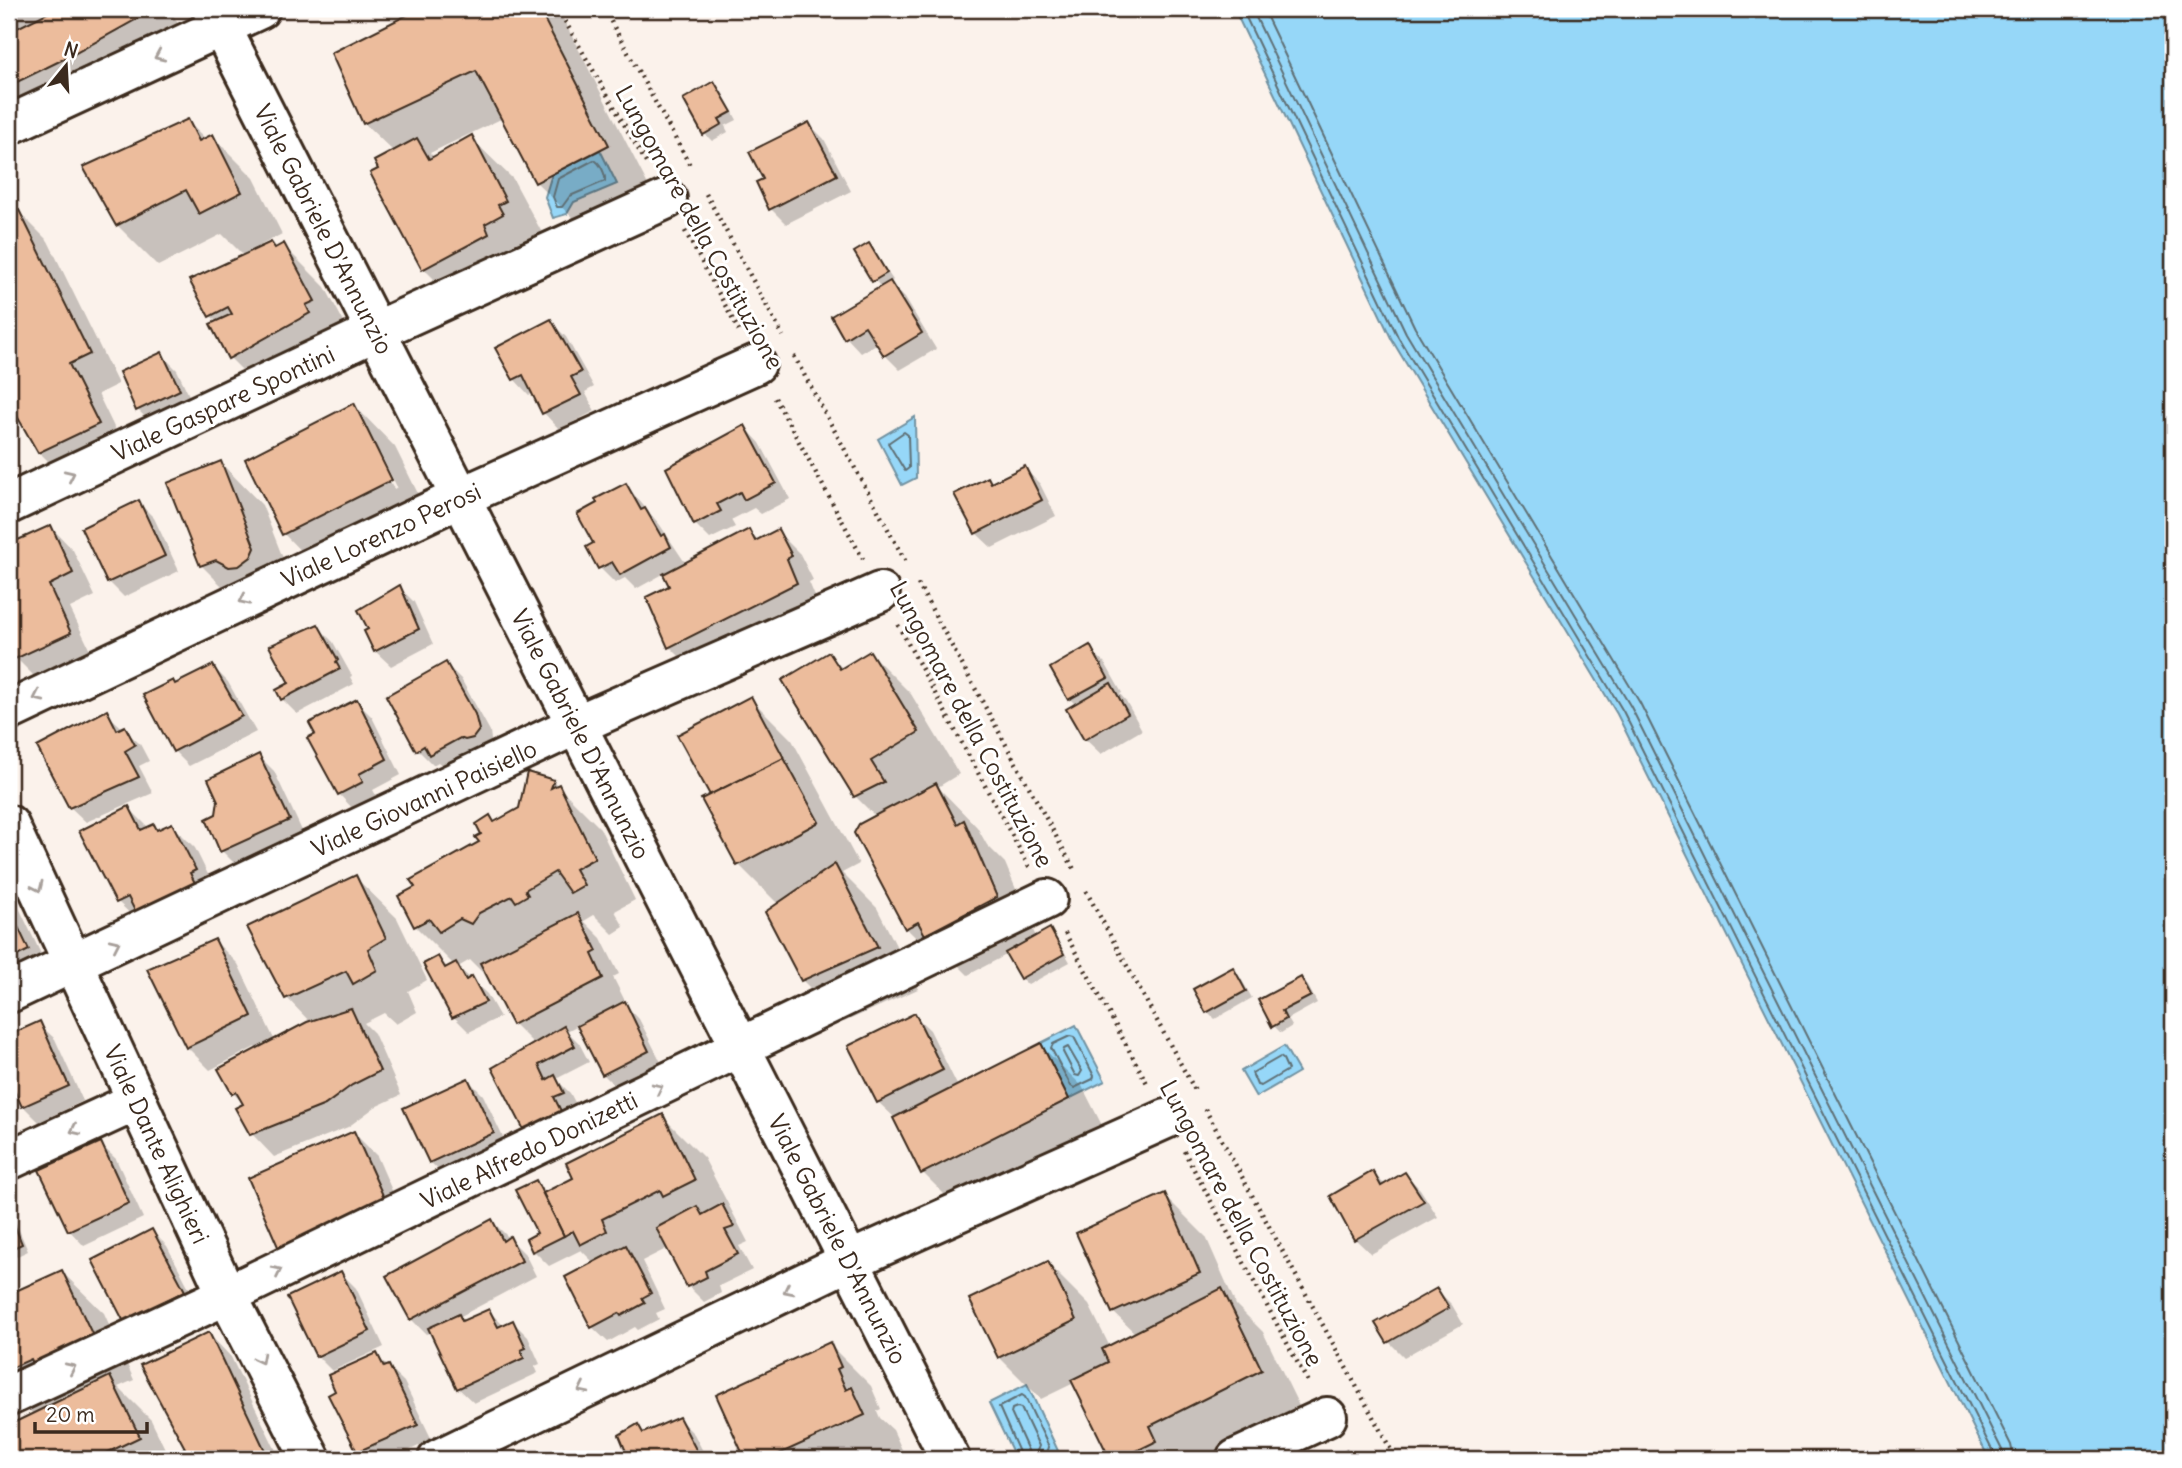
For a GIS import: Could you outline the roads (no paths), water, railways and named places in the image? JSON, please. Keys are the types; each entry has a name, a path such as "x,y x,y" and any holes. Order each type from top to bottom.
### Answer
{"street":[{"path":"9,125 217,18 260,9"},
{"name":"Viale Gabriele D'Annunzio","path":"217,18 950,1459"},
{"name":"Viale Gaspare Spontini","path":"9,504 688,187"},
{"name":"Viale Lorenzo Perosi","path":"9,711 461,497 773,357"},
{"name":"Viale Giovanni Paisiello","path":"9,993 576,725 880,592"},
{"name":"Viale Dante Alighieri","path":"9,825 227,1295 311,1459"},
{"name":"Viale Alfredo Donizetti","path":"9,1396 227,1295 1046,899"},
{"path":"9,1160 137,1101"},
{"path":"438,1459 849,1261 1166,1119"},
{"path":"1236,1459 1327,1417"}],"water":[{"path":"1234,9 2173,9 2173,1459 1989,1459 1617,714 1392,340"},
{"path":"600,150 617,184 574,202 567,214 553,218 545,197 552,174"},
{"path":"915,417 916,478 902,485 878,439"},
{"path":"1076,1025 1105,1081 1069,1099 1041,1043"},
{"path":"1284,1046 1299,1072 1256,1097 1241,1071"},
{"path":"1027,1384 1059,1453 1046,1459 1016,1459 989,1403"}]}
